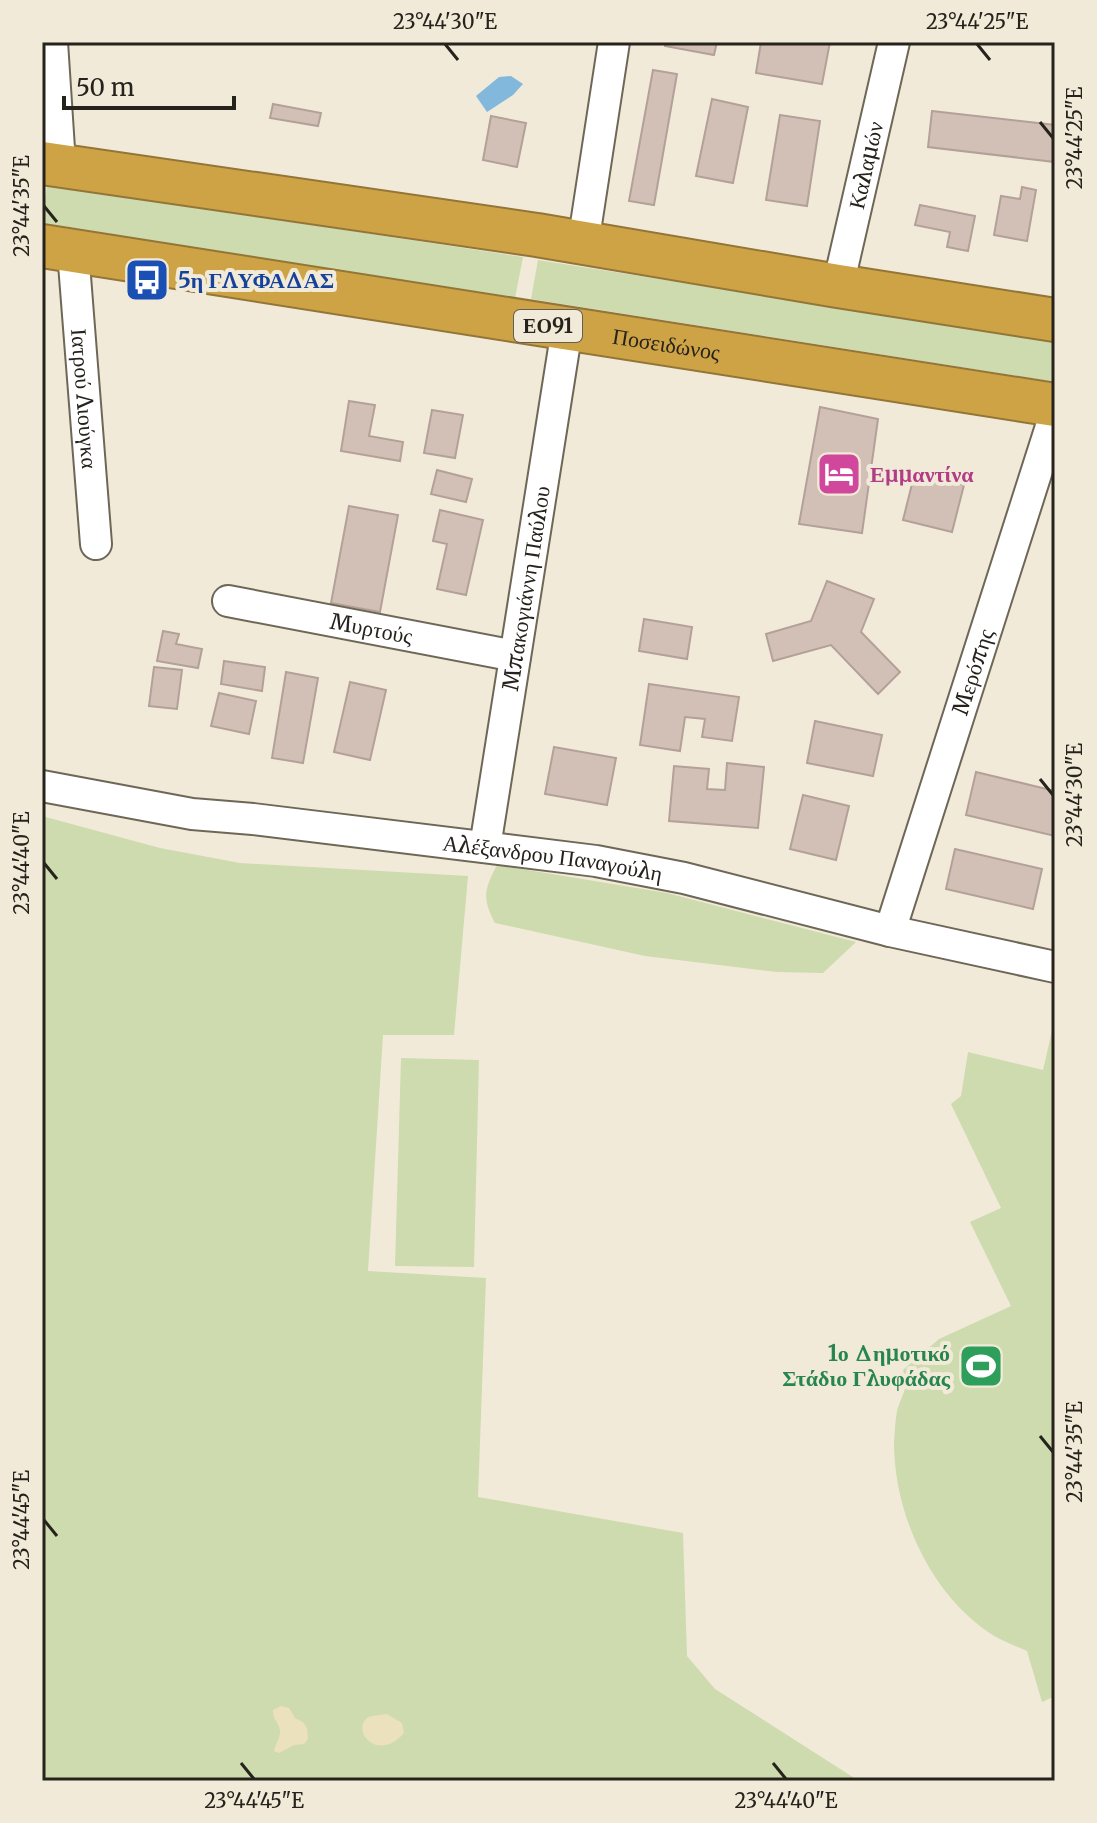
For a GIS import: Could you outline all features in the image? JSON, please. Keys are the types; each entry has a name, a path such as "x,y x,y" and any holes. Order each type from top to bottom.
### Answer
{"highway":[{"path":"51,164 537,235 1055,320"},
{"name":"Ποσειδώνος","path":"57,249 1055,405"}],"street":[{"path":"51,164 52,42"},
{"path":"583,244 614,42"},
{"name":"Καλαμών","path":"838,286 894,42"},
{"name":"Ιατρού Λιούγκα","path":"57,249 96,544"},
{"name":"Μπακογιάννη Παύλου","path":"485,847 567,329"},
{"name":"Μερόπης","path":"890,931 1055,414"},
{"name":"Μυρτούς","path":"228,601 515,656"},
{"name":"Αλέξανδρου Παναγούλη","path":"42,786 192,814 596,861 684,878 890,931 1055,967"}],"green space":[{"path":"47,185 523,257 515,298 42,226"},
{"path":"538,260 1055,341 1055,382 531,299"},
{"path":"42,816 160,848 240,863 468,876 454,1035 383,1035 368,1271 486,1278 478,1497 683,1533 687,1656 715,1689 859,1781 42,1781"},
{"path":"497,865 667,893 856,942 823,973 777,972 645,956 495,923 486,894"},
{"name":"1ο Δημοτικό Στάδιο Γλυφάδας","path":"1054,1022 1055,1696 1042,1702 1027,1651 993,1635 967,1615 932,1573 908,1523 900,1496 894,1442 897,1411 906,1385 903,1370 939,1339 1011,1306 970,1222 1001,1208 951,1104 961,1096 968,1052 1043,1070"},
{"path":"401,1058 479,1060 474,1267 395,1266"}],"sand":[{"path":"281,1706 289,1708 295,1718 303,1722 308,1739 304,1744 294,1745 279,1753 274,1751 280,1730 273,1710"},
{"path":"387,1714 402,1723 404,1733 385,1745 370,1742 362,1730 363,1724 369,1717"}],"water":[{"path":"511,76 523,84 513,95 487,112 476,96 499,77"}],"building":[{"path":"666,42 717,42 714,55 665,46"},
{"path":"761,42 830,42 822,84 756,73"},
{"path":"653,70 677,74 654,205 629,201"},
{"path":"712,99 748,107 733,183 696,176"},
{"path":"273,104 321,113 318,126 270,118"},
{"path":"932,111 1055,125 1055,162 928,147"},
{"path":"780,115 820,121 807,206 766,200"},
{"path":"491,116 526,123 517,167 483,160"},
{"path":"1022,187 1036,190 1027,241 994,235 1001,196 1020,199"},
{"path":"920,205 975,216 968,251 947,247 950,232 915,225"},
{"path":"349,401 375,405 369,436 403,442 400,461 341,451"},
{"path":"820,407 878,419 862,533 799,524"},
{"path":"432,410 463,415 455,458 424,453"},
{"path":"437,470 472,479 466,502 431,494"},
{"path":"915,472 964,485 952,532 903,520"},
{"path":"349,506 398,515 380,612 331,603"},
{"path":"440,510 483,520 466,595 437,589 447,544 433,541"},
{"path":"827,581 874,599 861,632 900,672 878,694 831,645 773,661 766,634 811,621"},
{"path":"644,619 692,627 687,659 639,651"},
{"path":"163,631 179,634 176,644 202,649 198,668 157,661"},
{"path":"224,661 265,667 262,691 221,684"},
{"path":"154,667 182,670 177,709 149,706"},
{"path":"286,672 318,678 303,763 272,758"},
{"path":"350,682 386,690 370,760 334,752"},
{"path":"649,684 739,697 732,741 702,737 705,719 685,717 680,751 640,745"},
{"path":"219,693 256,701 249,734 211,726"},
{"path":"815,721 882,735 873,776 807,763"},
{"path":"554,747 616,758 607,805 545,794"},
{"path":"727,763 764,767 758,828 669,821 674,766 709,769 707,789 725,790"},
{"path":"976,772 1055,791 1055,836 966,815"},
{"path":"803,795 849,806 836,860 790,849"},
{"path":"955,849 1042,869 1033,909 946,889"}],"place":[{"name":"5η ΓΛΥΦΑΔΑΣ","path":"147,280"},
{"name":"Εμμαντίνα","path":"839,474"},
{"name":"1ο Δημοτικό Στάδιο Γλυφάδας","path":"981,1366"}]}
